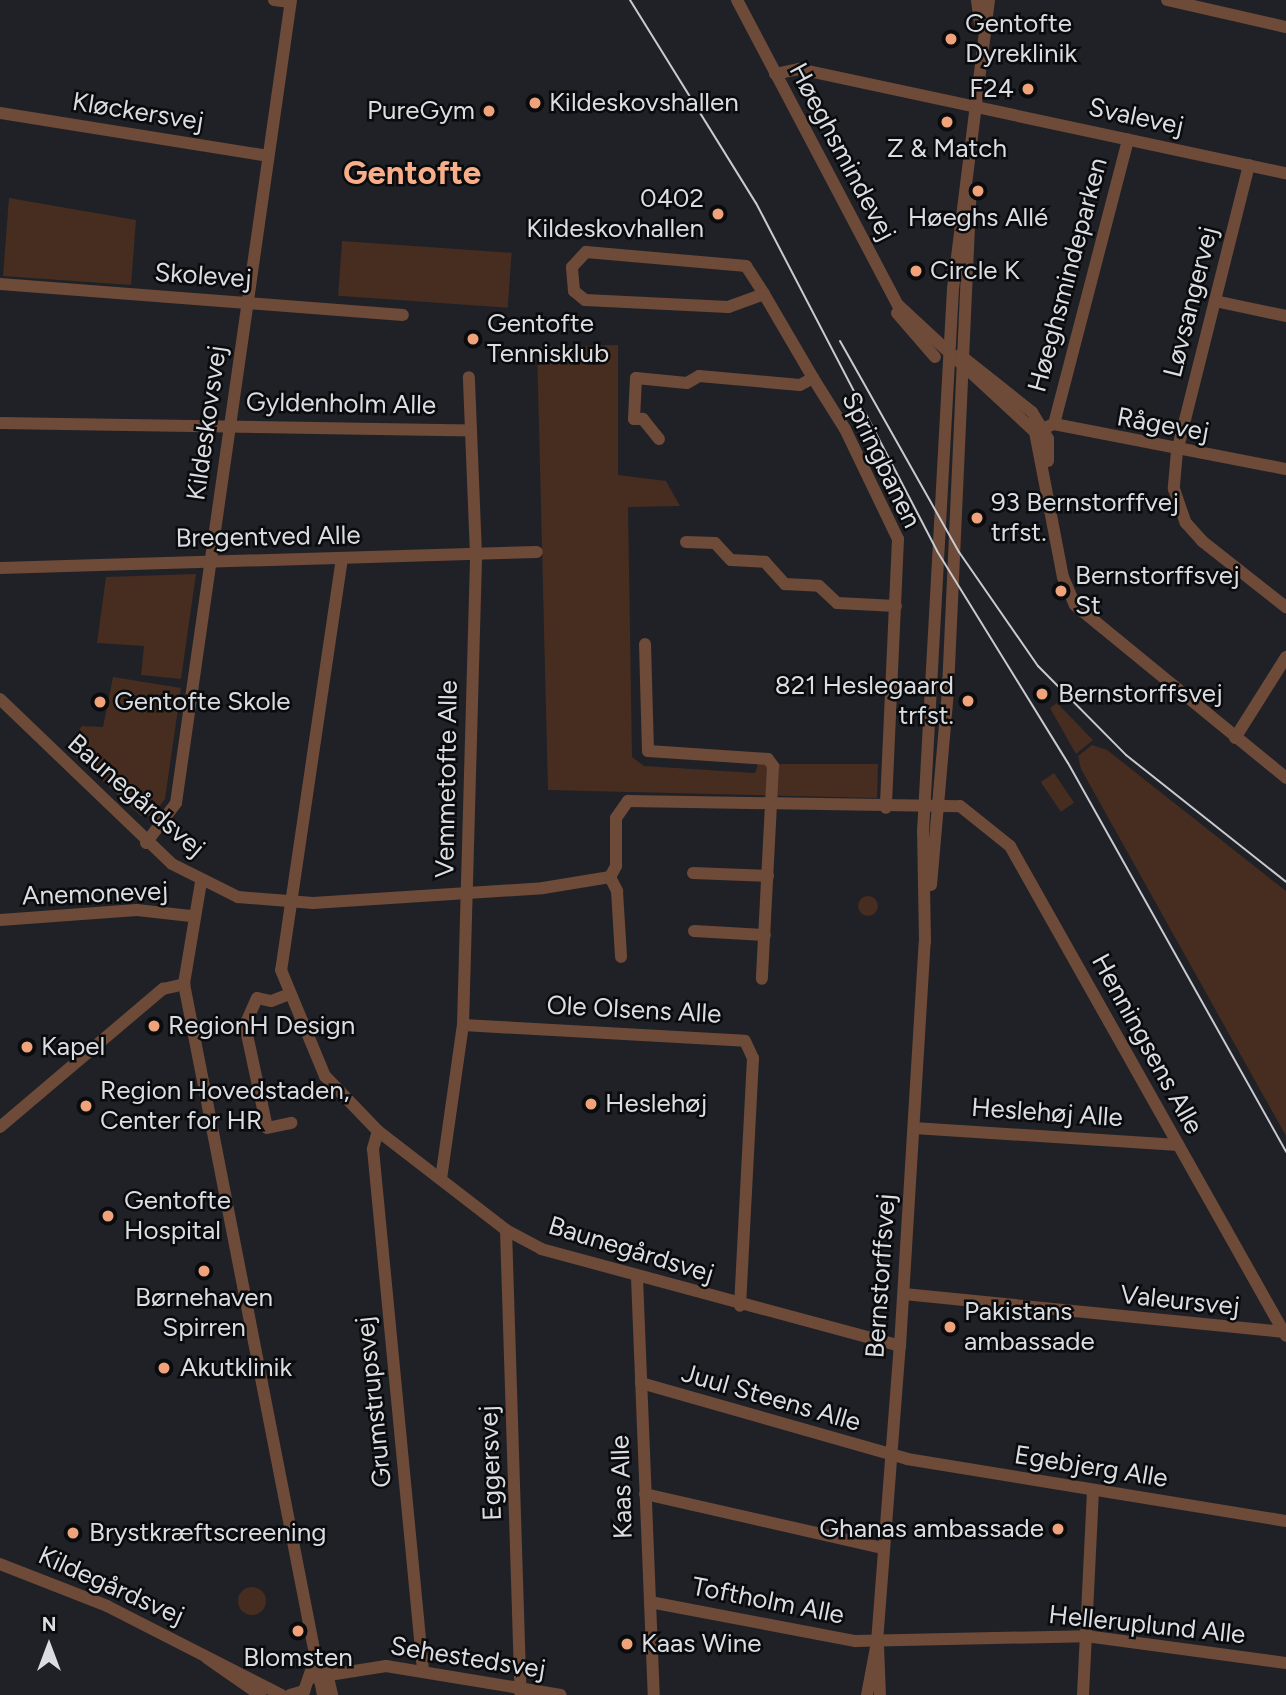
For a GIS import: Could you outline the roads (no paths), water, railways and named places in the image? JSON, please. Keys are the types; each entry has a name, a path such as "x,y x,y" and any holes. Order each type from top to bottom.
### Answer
{"street":[{"path":"274,0 290,1"},
{"name":"Høeghsmindevej","path":"737,0 892,296 913,322 949,352"},
{"name":"Bernstorffsvej","path":"927,912 925,806 947,374 970,183 981,27 977,0"},
{"name":"Bernstorffsvej","path":"981,27 989,0"},
{"path":"1167,0 1286,27"},
{"name":"Kildeskovsvej","path":"146,843 176,803 290,1"},
{"name":"Svalevej","path":"775,74 799,69 1286,173"},
{"name":"Kløckersvej","path":"0,113 268,156"},
{"name":"Høeghsmindeparken","path":"1044,428 1128,139"},
{"name":"Løvsangervej","path":"1249,166 1177,450 1174,489 1186,523 1286,607"},
{"name":"Bernstorffsvej","path":"880,1695 877,1642 883,1548 904,1294 927,912 941,805 965,359 970,183"},
{"name":"Springbanen","path":"764,294 721,307 585,300 574,291 572,267 586,252 739,262 764,294 813,378 893,526 899,553 886,808"},
{"name":"Skolevej","path":"0,284 403,315"},
{"path":"892,296 898,317 947,374"},
{"path":"1215,301 1286,316"},
{"path":"949,352 964,373 1044,428"},
{"path":"949,352 965,359 1023,403 1044,428 1048,483 1063,577 1083,616 1286,778"},
{"name":"Springbanen","path":"659,439 643,419 634,419 636,378 687,383 709,376 800,385 813,378"},
{"name":"Vemmetofte Alle","path":"441,1180 463,1025 476,555 469,377"},
{"name":"Gyldenholm Alle","path":"0,423 471,430"},
{"name":"Rågevej","path":"1044,428 1286,469"},
{"path":"686,542 715,543 730,560 765,562 785,584 819,586 837,603 896,606"},
{"name":"Bregentved Alle","path":"0,568 537,552"},
{"path":"342,558 291,904 467,893 610,877"},
{"path":"645,644 648,751 768,760 773,804 762,979"},
{"path":"1235,738 1286,657"},
{"name":"Baunegårdsvej","path":"0,699 146,843 201,882 238,897 291,904 281,970 287,995 325,1076 378,1131 506,1230 562,1256 740,1306 900,1346"},
{"path":"610,877 617,866 616,818 622,804 638,799 886,808 941,805"},
{"name":"Henningsens Alle","path":"941,805 960,806 1010,846 1285,1334"},
{"path":"693,873 768,876"},
{"path":"610,877 617,891 621,957"},
{"path":"201,882 191,916 184,984 316,1643 323,1695"},
{"name":"Anemonevej","path":"0,920 137,910 191,916"},
{"path":"694,931 765,935"},
{"path":"0,1127 163,989 184,984"},
{"path":"287,995 271,1002 257,998 245,1025 267,1128 291,1123"},
{"name":"Ole Olsens Alle","path":"463,1025 745,1041 753,1058 740,1306"},
{"name":"Heslehøj Alle","path":"914,1128 1178,1145"},
{"name":"Grumstrupsvej","path":"378,1131 373,1149 423,1670"},
{"name":"Eggersvej","path":"506,1230 521,1692"},
{"name":"Kaas Alle","path":"637,1278 654,1695"},
{"name":"Valeursvej","path":"904,1294 1285,1334"},
{"name":"Juul Steens Alle","path":"641,1383 890,1455"},
{"name":"Egebjerg Alle","path":"890,1455 1286,1521"},
{"path":"1083,1695 1093,1490"},
{"path":"645,1494 883,1548"},
{"name":"Kildegårdsvej","path":"0,1564 107,1606 282,1695"},
{"name":"Toftholm Alle","path":"650,1602 877,1642"},
{"name":"Helleruplund Alle","path":"877,1642 1086,1636 1286,1663"},
{"name":"Bernstorffsvej","path":"867,1695 877,1642"},
{"name":"Kildegårdsvej","path":"202,1653 260,1695"},
{"name":"Sehestedsvej","path":"319,1675 386,1666 423,1670 521,1692 561,1695"},
{"path":"290,1695 304,1691 319,1675"},
{"path":"319,1675 332,1695"}],"tram line":[{"path":"630,0 756,203 937,551 1068,763 1286,1152"},
{"path":"840,341 959,552 1038,666 1126,755 1286,882"}],"place":[{"name":"Gentofte Dyreklinik","path":"951,39"},
{"name":"F24","path":"1028,89"},
{"name":"Kildeskovshallen","path":"535,103"},
{"name":"PureGym","path":"489,111"},
{"name":"Z & Match","path":"947,122"},
{"name":"Høeghs Allé","path":"978,191"},
{"name":"0402 Kildeskovhallen","path":"718,214"},
{"name":"Circle K","path":"916,271"},
{"name":"Gentofte Tennisklub","path":"473,339"},
{"name":"93 Bernstorffvej trfst.","path":"977,518"},
{"name":"Bernstorffsvej St","path":"1061,591"},
{"name":"Bernstorffsvej","path":"1042,694"},
{"name":"821 Heslegaard trfst.","path":"968,701"},
{"name":"Gentofte Skole","path":"100,702"},
{"name":"RegionH Design","path":"154,1026"},
{"name":"Kapel","path":"27,1047"},
{"name":"Heslehøj","path":"591,1104"},
{"name":"Region Hovedstaden, Center for HR","path":"86,1106"},
{"name":"Gentofte Hospital","path":"108,1216"},
{"name":"Børnehaven Spirren","path":"204,1271"},
{"name":"Pakistans ambassade","path":"950,1327"},
{"name":"Akutklinik","path":"164,1368"},
{"name":"Ghanas ambassade","path":"1058,1529"},
{"name":"Brystkræftscreening","path":"73,1533"},
{"name":"Blomsten","path":"298,1631"},
{"name":"Kaas Wine","path":"627,1644"}],"district":[{"name":"Gentofte","path":"412,173"}]}
